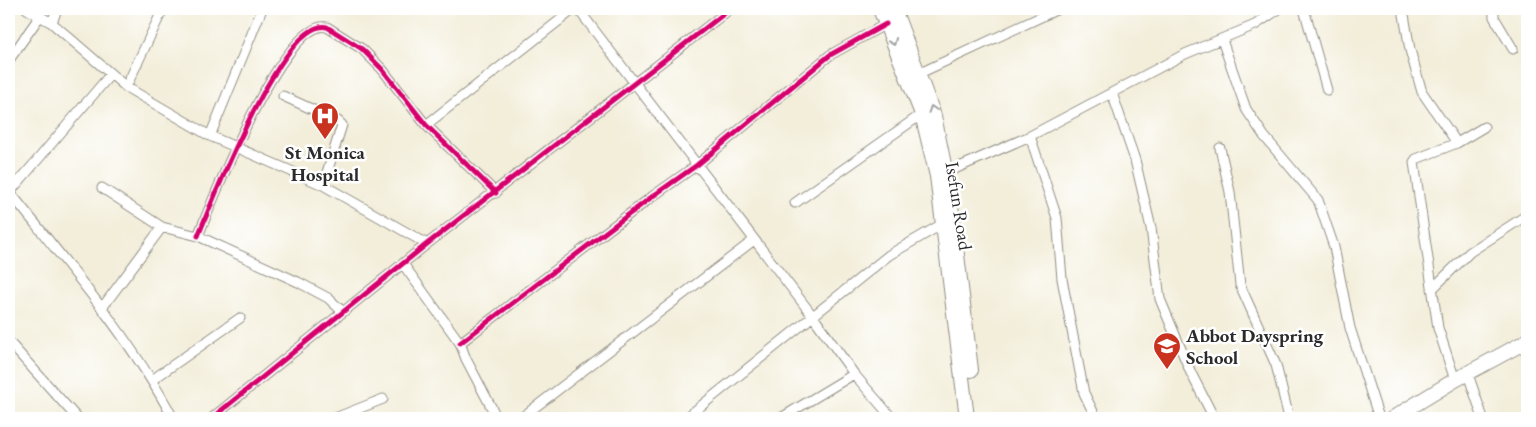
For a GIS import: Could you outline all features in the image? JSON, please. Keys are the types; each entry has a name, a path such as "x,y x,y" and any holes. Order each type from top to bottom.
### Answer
{"street":[{"path":"27,9 52,23 126,88 210,136 323,185 427,244"},
{"path":"52,23 58,9"},
{"path":"126,88 162,9"},
{"path":"210,136 262,9"},
{"path":"426,125 576,9 698,165 812,315 854,374 892,418"},
{"path":"212,418 427,244 496,193 730,9"},
{"name":"Isefun Road","path":"880,9 922,114 942,174 944,223 968,418"},
{"name":"Isefun Road","path":"894,9 920,73 934,116 942,174 961,274 977,418"},
{"path":"920,73 1058,9"},
{"path":"942,174 1030,136 1185,54 1222,40 1255,24 1279,9"},
{"path":"1304,9 1327,90"},
{"path":"1403,9 1410,50 1422,92 1457,143"},
{"path":"1494,9 1494,17 1513,49"},
{"path":"9,60 40,16"},
{"path":"460,343 653,196 698,165 830,55 886,24"},
{"path":"198,236 236,146 261,95 294,48 315,28 321,26 327,27 362,48 382,68 426,125 496,193"},
{"path":"1222,40 1246,109 1264,136 1318,200 1334,247 1350,328 1379,418"},
{"path":"110,75 9,191 102,308 152,380 173,418"},
{"path":"1112,93 1135,160 1150,228 1160,299 1191,373 1214,418"},
{"path":"283,96 338,121 342,125 323,185"},
{"path":"795,203 922,114"},
{"path":"1455,380 1438,328 1414,162 1416,159 1457,143 1484,128"},
{"path":"1030,136 1058,218 1062,279 1084,393 1095,417 1083,418"},
{"path":"1220,148 1230,192 1240,285 1276,365 1290,418"},
{"path":"102,188 162,227 198,236 320,294 343,312"},
{"path":"1432,288 1470,252 1527,215"},
{"path":"686,418 889,255 944,223"},
{"path":"102,308 162,227"},
{"path":"521,418 754,240"},
{"path":"403,264 460,343 466,359 498,418"},
{"path":"152,380 240,318"},
{"path":"1393,418 1455,380 1527,341"},
{"path":"9,342 76,418"},
{"path":"1406,418 1527,348"},
{"path":"781,418 854,374"},
{"path":"1470,380 1483,418"},
{"path":"335,418 383,399"}],"cycle path":[{"path":"212,418 427,244 730,9"},
{"path":"460,343 653,196 697,165 830,55 886,24"},
{"path":"198,236 234,152 271,80 291,51 310,32 327,27 362,49 382,69 426,125 496,193"}],"place":[{"name":"St Monica Hospital","path":"325,140"},
{"name":"Abbot Dayspring School","path":"1167,370"}]}
